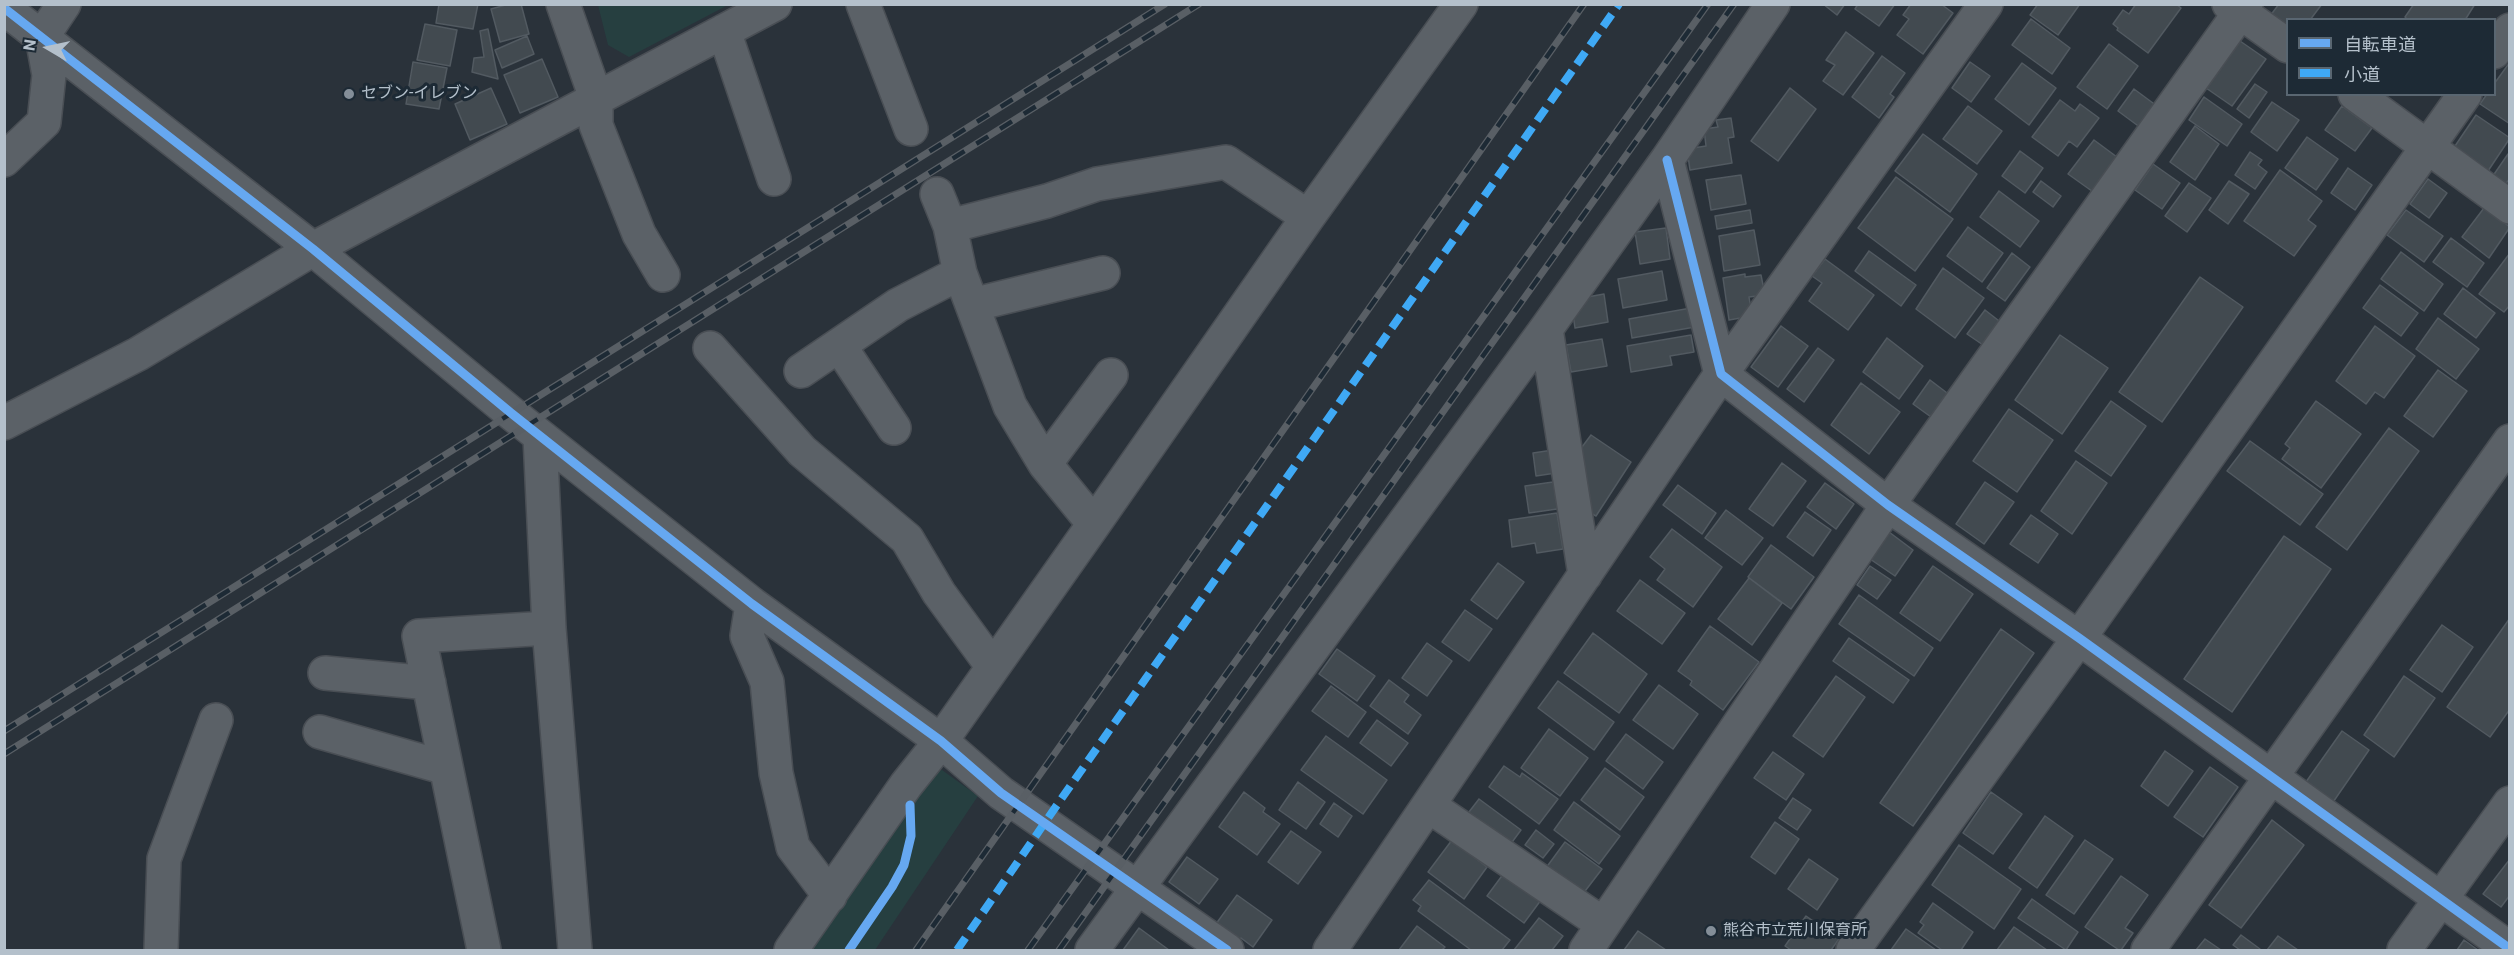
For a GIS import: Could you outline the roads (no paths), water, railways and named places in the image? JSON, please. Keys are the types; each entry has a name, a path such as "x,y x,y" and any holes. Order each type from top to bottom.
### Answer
{"street":[{"path":"4,160 44,122 50,75 42,37 64,4"},
{"path":"563,4 596,98 596,125 639,234 663,274"},
{"path":"4,423 138,354 313,249 775,4"},
{"path":"863,4 911,129"},
{"path":"791,951 906,785 941,741 1461,4"},
{"path":"1092,951 1667,160 1773,4"},
{"path":"1330,951 1721,374 1986,4"},
{"path":"1586,951 1888,505 2239,7 2286,44"},
{"path":"4,8 313,249 540,436 752,604 941,741 1000,793 1227,951"},
{"path":"2496,49 2510,30"},
{"path":"724,31 774,179"},
{"path":"2358,96 2510,207"},
{"path":"1853,951 2079,638 2464,96"},
{"path":"1667,160 1721,374 1888,505 2079,638 2510,949"},
{"path":"950,226 1047,201 1097,184 1226,162 1308,218"},
{"path":"937,194 950,226 960,273 1011,406 1046,464 1094,524"},
{"path":"801,371 898,305 960,273"},
{"path":"972,305 1103,273"},
{"path":"1546,328 1585,575"},
{"path":"838,345 894,428"},
{"path":"710,348 802,451 907,539 939,593 993,667"},
{"path":"1046,464 1111,375"},
{"path":"540,436 549,628 575,951"},
{"path":"2148,951 2510,441"},
{"path":"752,604 747,636 767,682 776,772 793,847 830,896"},
{"path":"484,951 419,636 549,628"},
{"path":"325,673 429,682"},
{"path":"161,951 164,859 216,720"},
{"path":"320,732 446,768"},
{"path":"2404,951 2510,803"},
{"path":"1429,806 1603,924"}],"railway":[{"path":"4,731 1165,4"},
{"path":"4,754 1199,4"},
{"path":"916,950 1584,4"},
{"path":"1028,950 1708,4"},
{"path":"1059,950 1734,4"}],"place":[{"name":"セブン-イレブン","path":"349,94"},
{"name":"熊谷市立荒川保育所","path":"1711,931"}]}
